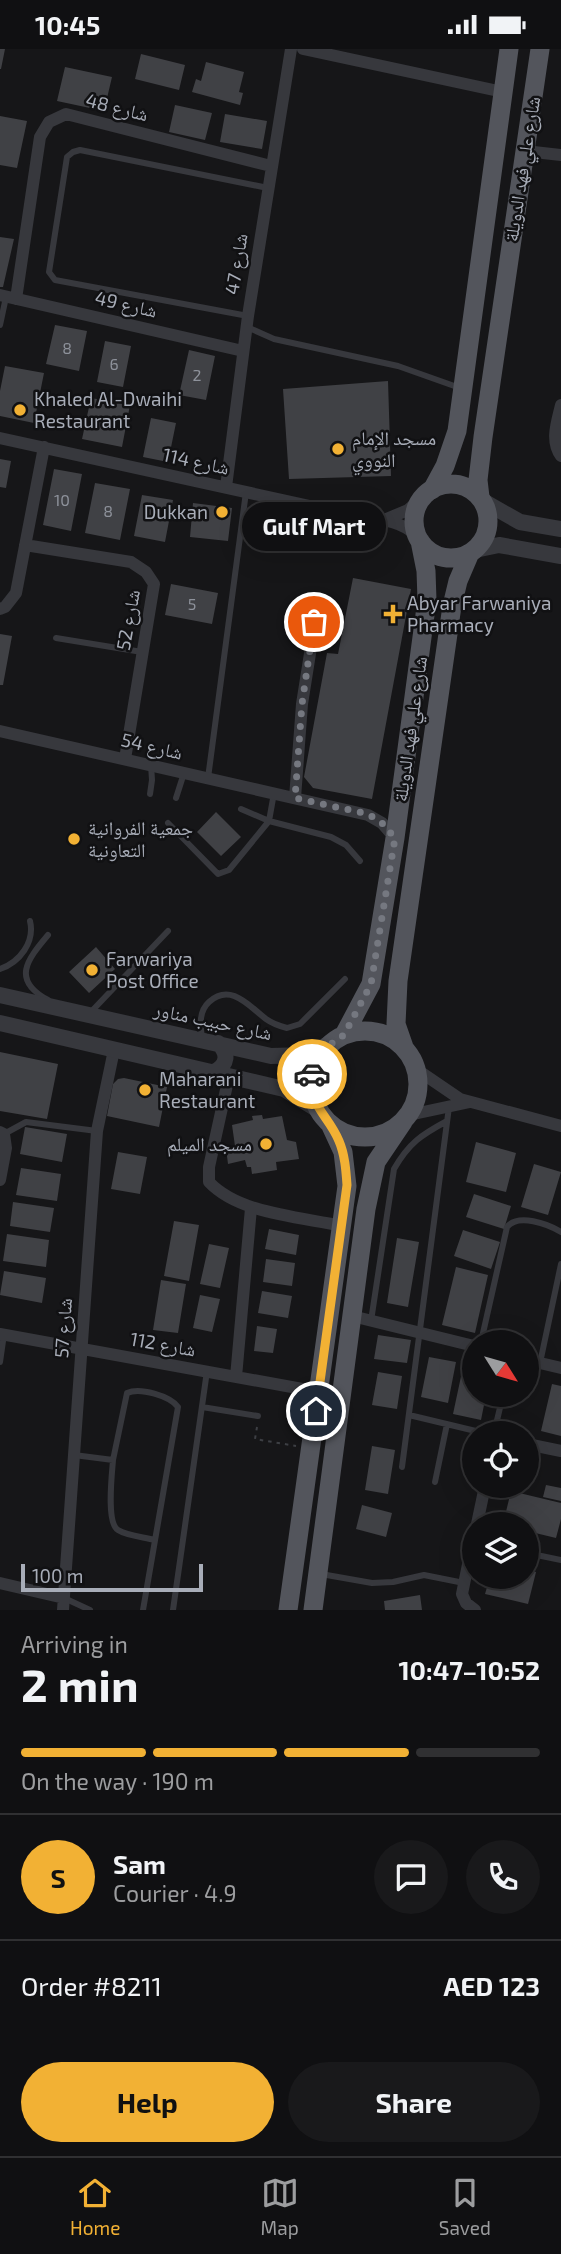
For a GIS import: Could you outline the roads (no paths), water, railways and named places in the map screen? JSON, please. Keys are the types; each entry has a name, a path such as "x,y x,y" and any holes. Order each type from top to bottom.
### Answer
{"main road":[{"name":"شارع علي فهد الدويلة","path":"429,492 450,453 464,390 509,49"},
{"path":"530,49 536,76"},
{"name":"شارع علي فهد الدويلة","path":"481,499 478,480 483,437 540,49"},
{"path":"441,485 462,485 481,499 487,510 487,532 473,551 462,557 443,557 426,548 419,539 415,514 419,503 429,492 441,485"},
{"name":"شارع علي فهد الدويلة","path":"339,1038 371,984 395,838 427,600 426,571 419,539"},
{"name":"شارع علي فهد الدويلة","path":"404,1047 396,1024 398,981 452,605 458,581 473,551"},
{"path":"288,1610 347,1185 343,1152 331,1126 318,1110 311,1085 317,1060 339,1038 360,1031 376,1031 391,1037 404,1047 416,1069 418,1093 406,1118 376,1162 366,1209 362,1318 313,1610"},
{"path":"331,1126 352,1136 375,1137 390,1131 406,1118"},
{"path":"343,1219 353,1205 366,1209"}],"street":[{"name":"شارع 47","path":"226,487 247,322 291,49"},
{"path":"303,49 503,92"},
{"name":"شارع 48","path":"7,297 40,137 49,122 66,114 271,166"},
{"path":"525,151 561,155"},
{"name":"شارع 49","path":"7,297 243,351"},
{"path":"561,405 554,440 561,456"},
{"name":"شارع 114","path":"0,438 384,520 407,528 419,539"},
{"path":"0,609 5,607 16,593 44,447"},
{"path":"384,520 408,510 429,492"},
{"path":"481,499 520,522 561,529"},
{"name":"شارع 52","path":"25,545 131,562 146,572 154,584 125,759"},
{"path":"473,551 499,545 561,556"},
{"path":"295,798 302,704 314,622"},
{"name":"شارع 54","path":"0,731 368,814 382,823 395,838"},
{"name":"شارع حبيب مناور","path":"0,995 271,1056 307,1055 339,1038"},
{"path":"0,1023 284,1089 318,1110"},
{"path":"210,1042 223,1048 226,1055 221,1069 209,1182 231,1199 251,1208 343,1219"},
{"name":"شارع 57","path":"64,1604 97,1131 114,1050"},
{"path":"416,1069 447,1092 471,1102 561,1126"},
{"path":"406,1118 448,1114 471,1102"},
{"path":"0,1180 6,1148 2,1133"},
{"path":"236,1377 251,1208"},
{"path":"362,1318 462,1343"},
{"name":"شارع 112","path":"2,1334 319,1392"},
{"path":"539,1362 561,1368"},
{"path":"539,1446 561,1451"},
{"path":"0,1583 64,1604"},
{"path":"463,1589 466,1603 475,1610"}],"lane":[{"path":"268,188 80,151 73,152 67,157 49,272 55,280 247,322 274,339 398,366 464,390"},
{"path":"0,325 7,297"},
{"path":"208,778 246,492"},
{"path":"56,638 142,652"},
{"path":"150,794 151,765"},
{"path":"176,798 184,773"},
{"path":"168,823 218,874 229,870 269,821 274,793"},
{"path":"241,809 269,821 331,837 346,845 360,861"},
{"path":"0,969 7,967 24,952 32,931 30,921"},
{"path":"48,935 27,961 28,983 40,996 79,1014 168,932"},
{"path":"210,1042 201,1016 206,1004 214,997 225,994 241,998 267,1020 287,1028 300,1024 345,979"},
{"path":"362,1318 394,1169 405,1150 448,1114"},
{"path":"402,1467 448,1114"},
{"path":"2,1133 26,1122 97,1131"},
{"path":"484,1330 507,1227 512,1221 520,1219 561,1232"},
{"path":"539,1340 561,1264"},
{"path":"0,1362 2,1334"},
{"path":"173,1610 206,1371"},
{"path":"143,1610 178,1408 174,1401 133,1390 127,1393 113,1460 111,1512 113,1525 117,1530 155,1540"},
{"path":"202,1407 258,1416"},
{"path":"409,1415 462,1428"},
{"path":"435,1482 447,1424"},
{"path":"74,1455 113,1460"},
{"path":"539,1555 561,1560"},
{"path":"318,1573 372,1583 393,1582 424,1575 462,1583"},
{"path":"64,1604 90,1610"}],"place":[{"name":"Khaled Al-Dwaihi Restaurant","path":"20,410"},
{"name":"مسجد الإمام النووي","path":"338,449"},
{"name":"Dukkan","path":"222,512"},
{"name":"Abyar Farwaniya Pharmacy","path":"393,614"},
{"name":"Gulf Mart","path":"314,622"},
{"name":"جمعية الفروانية التعاونية","path":"74,839"},
{"name":"Farwariya Post Office","path":"92,970"},
{"name":"Maharani Restaurant","path":"145,1090"},
{"name":"مسجد الميلم","path":"266,1144"}]}
